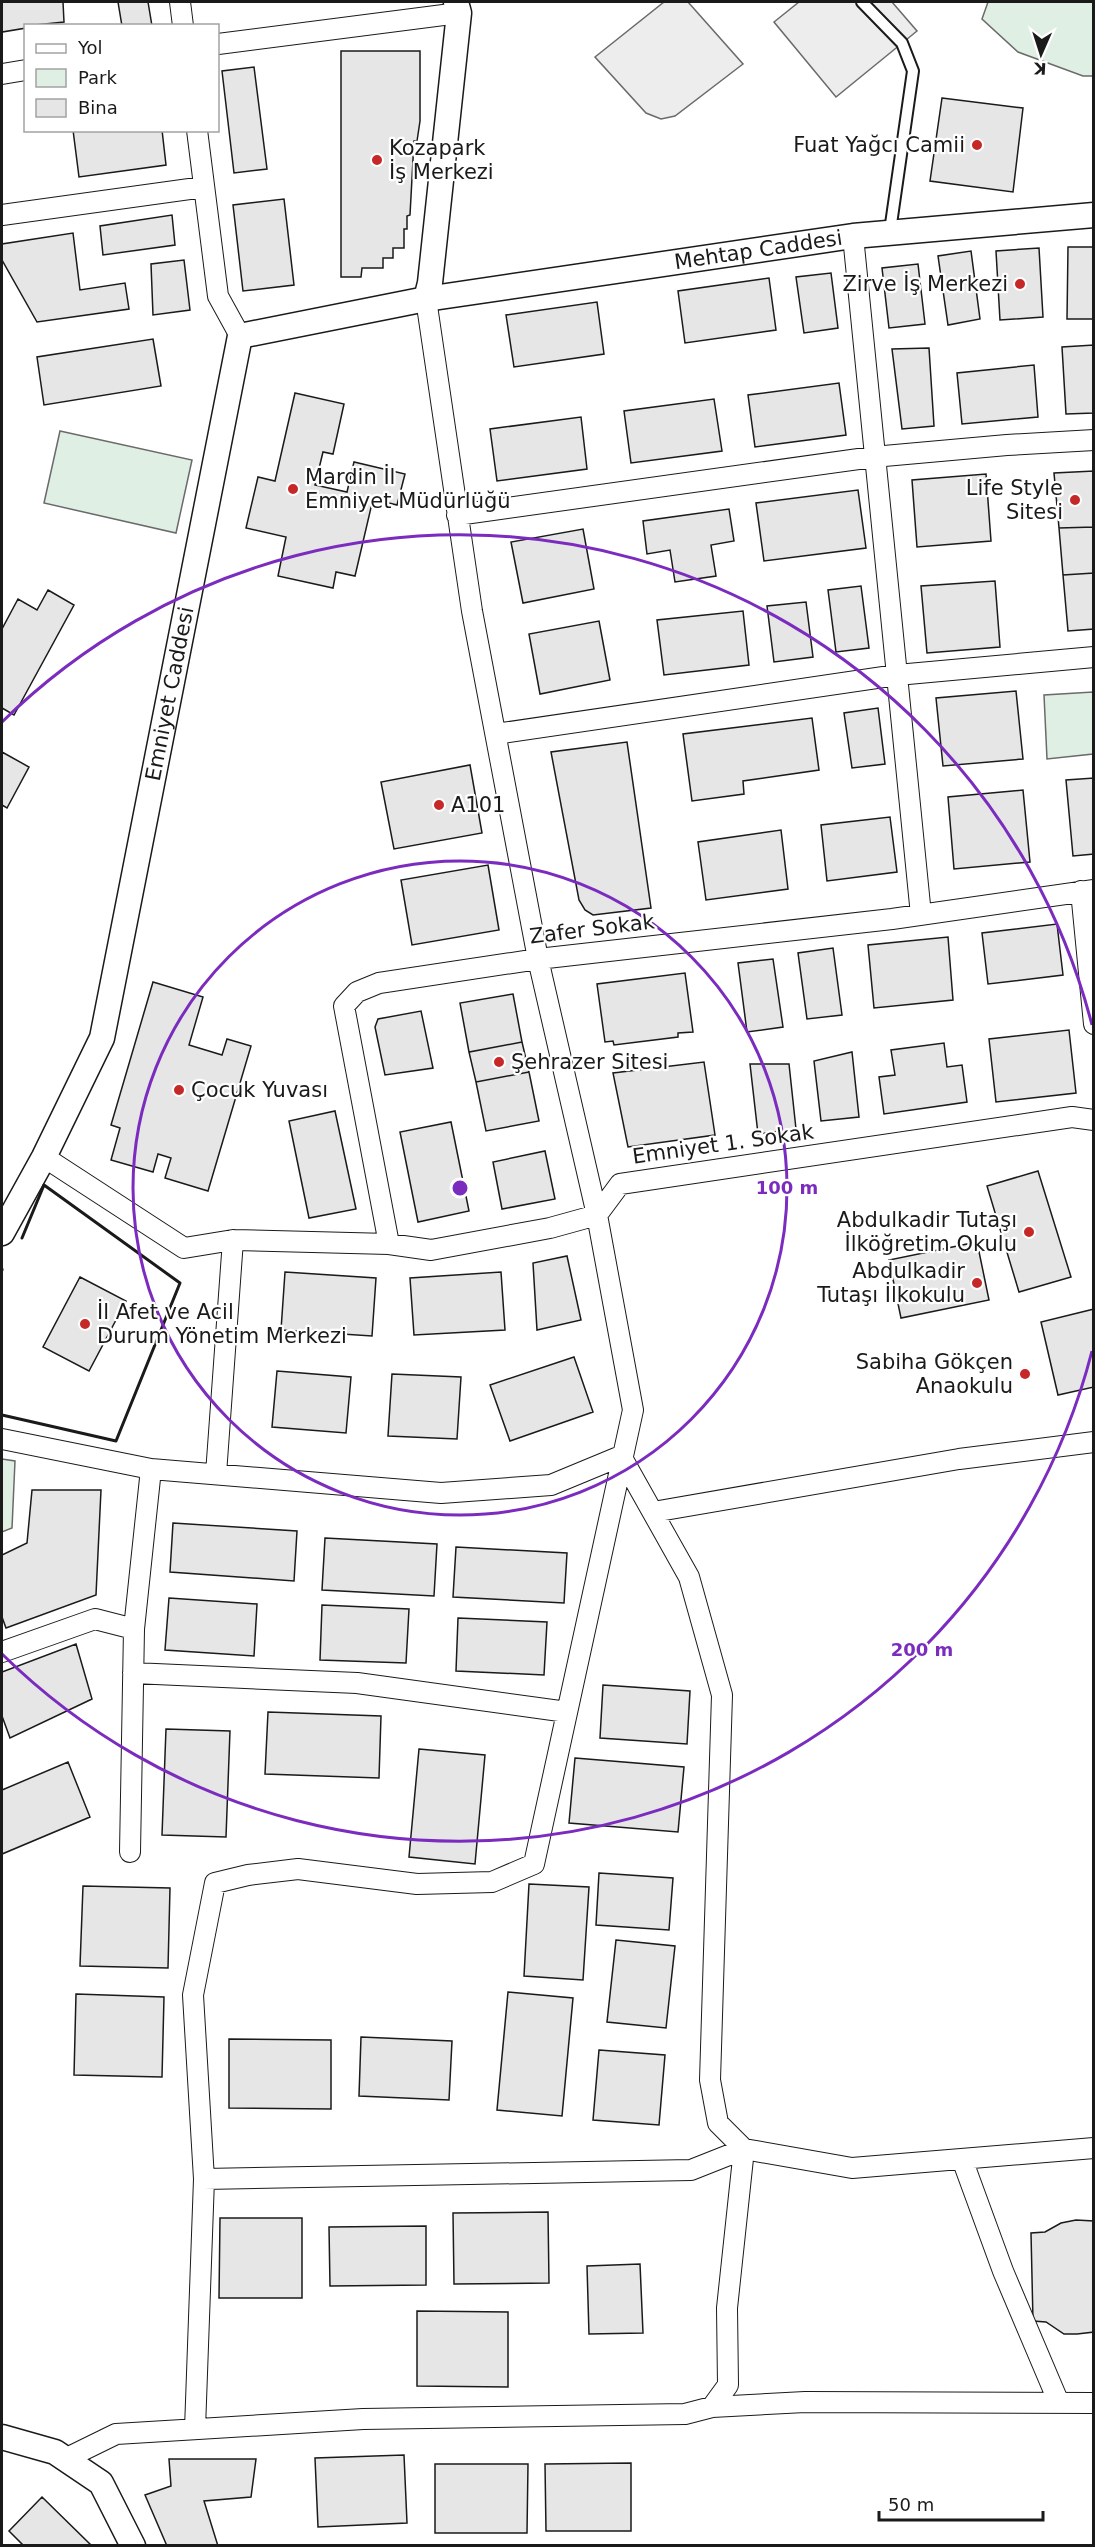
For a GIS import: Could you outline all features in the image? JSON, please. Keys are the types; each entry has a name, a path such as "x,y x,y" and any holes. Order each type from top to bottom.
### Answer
{"street":[{"path":"180,2 183,24"},
{"path":"195,2429 204,2179 193,1995 215,1883 248,1875 298,1869 417,1884 492,1882 534,1864 621,1456 633,1410 597,1215 538,959 496,734 457,514 428,291 458,7 219,44"},
{"path":"2,74 24,70"},
{"path":"197,132 218,296 240,336 428,291"},
{"path":"2,215 204,187"},
{"name":"Mehtap Caddesi","path":"428,291 890,231 1094,215"},
{"path":"853,236 873,457 921,915"},
{"name":"Emniyet Caddesi","path":"2,1233 44,1157 102,1038 240,336"},
{"path":"457,514 873,457 1094,440"},
{"path":"496,734 897,675 1094,657"},
{"path":"1087,891 1094,1024"},
{"name":"Zafer Sokak","path":"389,1244 344,1006 357,992 379,982 538,959 921,915 1087,891"},
{"name":"Emniyet 1. Sokak","path":"597,1215 620,1184 1072,1117 1094,1120"},
{"path":"44,1157 184,1248 233,1240 389,1244 431,1250 550,1228 597,1215"},
{"path":"216,1474 233,1240"},
{"path":"2,1439 151,1469 441,1493 551,1485 621,1456"},
{"path":"653,1512 959,1460 1094,1442"},
{"path":"621,1456 689,1577 722,1695 710,2080 718,2123 744,2149"},
{"path":"130,1852 134,1629 151,1469"},
{"path":"2,1652 95,1619 134,1629"},
{"path":"133,1673 357,1683 567,1712"},
{"path":"204,2179 692,2170 744,2149 852,2168 1094,2148"},
{"path":"712,2407 728,2385 727,2308 744,2149"},
{"path":"962,2159 1003,2271 1059,2403"},
{"path":"64,2459 116,2434 363,2419 685,2414 712,2407 805,2402 1094,2403"},
{"path":"2,2437 55,2452 101,2483 133,2546"}],"lane":[{"path":"862,2 902,43 913,71 890,231"}],"green space":[{"path":"988,2 1093,2 1093,76 1083,76 1018,52 982,19"},
{"path":"60,431 192,460 176,533 44,503"},
{"path":"1093,692 1093,754 1047,759 1044,695"},
{"path":"2,1459 15,1461 12,1528 2,1532"}],"shaded area":[{"path":"664,2 688,2 743,64 675,116 661,119 646,113 595,57"},
{"path":"799,2 892,2 917,31 836,97 774,22"}],"building":[{"path":"2,2 63,2 64,22 24,24 24,28 2,32"},
{"path":"118,2 148,2 152,24 122,24"},
{"name":"Kozapark İş Merkezi","path":"341,51 420,51 420,121 417,141 414,141 410,215 407,216 407,229 404,229 404,248 393,248 393,258 383,258 383,268 362,268 361,277 341,277"},
{"path":"254,67 267,169 234,173 222,71"},
{"name":"Fuat Yağcı Camii","path":"942,98 1023,108 1013,192 930,181"},
{"path":"73,132 162,132 166,165 79,177"},
{"path":"284,199 294,285 243,291 233,205"},
{"path":"172,215 175,245 103,255 100,226"},
{"path":"73,233 80,290 125,283 129,309 37,322 2,260 2,244"},
{"path":"1068,247 1094,247 1094,319 1067,319"},
{"name":"Zirve İş Merkezi","path":"1039,248 1043,317 1000,320 996,251"},
{"path":"971,251 980,319 948,325 938,256"},
{"path":"184,260 190,310 153,315 151,264"},
{"path":"918,264 925,324 889,328 882,268"},
{"path":"831,273 838,328 804,333 796,277"},
{"path":"769,278 776,330 685,343 678,291"},
{"path":"597,302 604,354 514,367 506,315"},
{"path":"153,339 161,386 44,405 37,357"},
{"path":"1094,345 1094,413 1066,414 1062,347"},
{"path":"929,348 934,426 902,429 892,349"},
{"path":"1034,365 1038,417 962,424 957,373"},
{"path":"839,383 846,435 755,447 748,395"},
{"name":"Mardin İl Emniyet Müdürlüğü","path":"295,393 344,404 333,454 323,452 315,485 347,492 354,462 405,474 397,505 373,499 355,576 336,572 333,588 278,576 286,537 246,528 258,477 275,481"},
{"path":"714,399 722,451 631,463 624,411"},
{"path":"581,417 587,469 497,481 490,429"},
{"name":"Life Style Sitesi","path":"1094,471 1094,527 1059,528 1054,473"},
{"path":"986,474 991,541 917,547 912,480"},
{"path":"858,490 866,548 764,561 756,503"},
{"path":"729,509 734,541 711,545 716,576 675,582 670,550 647,554 643,521"},
{"path":"1094,527 1094,573 1063,575 1059,528"},
{"path":"583,529 594,589 523,603 511,542"},
{"name":"Life Style Sitesi","path":"1094,573 1094,629 1068,631 1063,575"},
{"path":"995,581 1000,647 927,653 921,586"},
{"path":"861,586 869,648 836,652 828,590"},
{"path":"48,590 74,605 14,715 2,708 2,629 18,599 37,610"},
{"path":"806,602 813,657 774,662 767,606"},
{"path":"743,611 749,665 664,675 657,620"},
{"path":"599,621 610,680 540,694 529,634"},
{"path":"1016,691 1023,759 943,766 936,698"},
{"path":"878,708 885,764 852,768 844,713"},
{"path":"812,718 819,770 743,781 744,794 692,801 683,734"},
{"path":"627,742 651,908 593,915 585,910 579,900 551,752"},
{"path":"2,752 29,767 7,808 2,805"},
{"path":"470,765 482,833 394,849 381,782"},
{"path":"1094,778 1094,854 1073,856 1066,780"},
{"path":"1023,790 1030,862 954,869 948,797"},
{"path":"890,817 897,872 827,881 821,825"},
{"path":"781,830 788,889 706,900 698,842"},
{"path":"488,865 499,930 412,945 401,880"},
{"path":"1057,924 1063,975 988,984 982,933"},
{"path":"948,937 953,1000 874,1008 868,945"},
{"path":"833,948 842,1015 807,1019 798,953"},
{"path":"773,959 783,1027 747,1032 738,963"},
{"path":"685,973 693,1032 678,1033 678,1037 614,1045 613,1041 605,1042 597,984"},
{"name":"Çocuk Yuvası","path":"153,982 203,997 189,1045 222,1055 227,1039 251,1046 208,1191 165,1178 171,1158 158,1154 153,1172 111,1160 120,1128 111,1125"},
{"path":"513,994 522,1042 469,1052 460,1003"},
{"path":"421,1011 433,1068 385,1075 375,1027 378,1019"},
{"path":"1069,1030 1076,1093 996,1102 989,1039"},
{"name":"Şehrazer Sitesi","path":"522,1042 529,1072 476,1082 469,1052"},
{"path":"944,1043 947,1067 962,1065 967,1102 884,1114 879,1077 895,1075 891,1050"},
{"path":"852,1052 859,1117 821,1121 814,1061"},
{"path":"704,1062 715,1135 628,1147 613,1073"},
{"path":"750,1064 789,1064 796,1129 758,1134"},
{"path":"529,1072 539,1121 486,1131 476,1082"},
{"path":"335,1111 356,1209 309,1218 289,1121"},
{"path":"451,1122 469,1211 418,1222 400,1132"},
{"path":"545,1151 555,1199 502,1209 493,1162"},
{"name":"Abdulkadir Tutaşı İlköğretim Okulu","path":"1038,1171 1071,1277 1019,1292 987,1186"},
{"path":"977,1242 989,1300 901,1318 889,1260"},
{"path":"567,1256 581,1320 537,1330 533,1263"},
{"path":"285,1272 376,1278 372,1336 281,1330"},
{"path":"501,1272 505,1330 414,1335 410,1278"},
{"name":"İl Afet ve Acil Durum Yönetim Merkezi","path":"80,1277 126,1301 89,1371 43,1347"},
{"path":"1094,1309 1094,1387 1058,1395 1041,1322"},
{"path":"574,1357 593,1412 510,1441 490,1385"},
{"path":"277,1371 351,1377 346,1433 272,1427"},
{"path":"392,1374 461,1377 457,1439 388,1436"},
{"path":"32,1490 101,1490 96,1595 6,1628 2,1617 2,1555 27,1543"},
{"path":"173,1523 297,1531 294,1581 170,1572"},
{"path":"325,1538 437,1544 434,1596 322,1590"},
{"path":"456,1547 567,1553 564,1603 453,1597"},
{"path":"169,1598 257,1604 254,1656 165,1650"},
{"path":"322,1605 409,1609 406,1663 320,1660"},
{"path":"458,1618 547,1622 544,1675 456,1671"},
{"path":"76,1644 92,1699 10,1738 2,1716 2,1672"},
{"path":"603,1685 690,1691 687,1744 600,1738"},
{"path":"268,1712 381,1716 379,1778 265,1774"},
{"path":"166,1729 230,1731 226,1837 162,1835"},
{"path":"419,1749 485,1755 475,1864 409,1857"},
{"path":"575,1758 684,1767 678,1832 569,1823"},
{"path":"68,1762 90,1817 2,1854 2,1790"},
{"path":"599,1873 673,1878 669,1930 596,1925"},
{"path":"529,1884 589,1887 583,1980 524,1976"},
{"path":"83,1886 170,1888 168,1968 80,1966"},
{"path":"616,1940 675,1946 666,2028 607,2022"},
{"path":"508,1992 573,1998 562,2116 497,2110"},
{"path":"76,1994 164,1997 162,2077 74,2075"},
{"path":"361,2037 452,2041 449,2100 359,2096"},
{"path":"229,2039 331,2040 331,2109 229,2108"},
{"path":"599,2050 665,2055 659,2125 593,2120"},
{"path":"548,2212 549,2283 454,2284 453,2213"},
{"path":"220,2218 302,2218 302,2298 219,2298"},
{"path":"1076,2220 1094,2221 1094,2332 1064,2334 1046,2322 1033,2321 1031,2233 1045,2232 1061,2223"},
{"path":"426,2226 426,2285 330,2286 329,2227"},
{"path":"640,2264 643,2333 589,2334 587,2266"},
{"path":"417,2311 508,2312 508,2387 417,2386"},
{"path":"404,2455 407,2523 318,2527 315,2458"},
{"path":"169,2459 256,2459 251,2497 204,2501 218,2546 167,2546 145,2495 171,2486"},
{"path":"631,2463 631,2531 546,2531 545,2464"},
{"path":"435,2464 528,2464 527,2533 435,2533"},
{"path":"42,2497 92,2546 24,2546 9,2531"}],"wall":[{"path":"2,1415 116,1441 180,1283 44,1185 22,1238"}],"place":[{"name":"Fuat Yağcı Camii","path":"977,145"},
{"name":"Kozapark İş Merkezi","path":"377,160"},
{"name":"Zirve İş Merkezi","path":"1020,284"},
{"name":"Mardin İl Emniyet Müdürlüğü","path":"293,489"},
{"name":"Life Style Sitesi","path":"1075,500"},
{"name":"A101","path":"439,805"},
{"name":"Şehrazer Sitesi","path":"499,1062"},
{"name":"Çocuk Yuvası","path":"179,1090"},
{"name":"Abdulkadir Tutaşı İlköğretim Okulu","path":"1029,1232"},
{"name":"Abdulkadir Tutaşı İlkokulu","path":"977,1283"},
{"name":"İl Afet ve Acil Durum Yönetim Merkezi","path":"85,1324"},
{"name":"Sabiha Gökçen Anaokulu","path":"1025,1374"}]}
